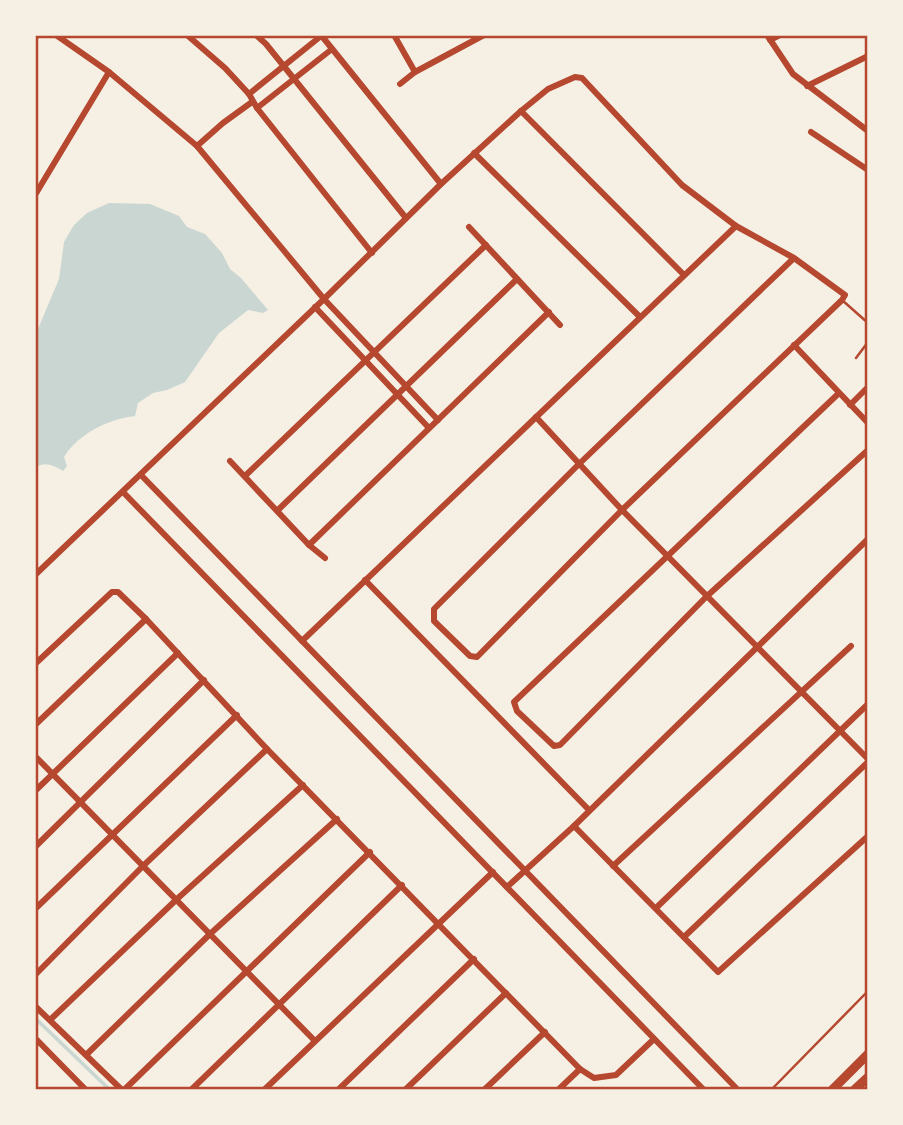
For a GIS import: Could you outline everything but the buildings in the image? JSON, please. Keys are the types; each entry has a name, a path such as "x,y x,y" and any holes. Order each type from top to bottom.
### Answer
{"main road":[{"path":"832,1090 868,1054"},
{"path":"854,1090 868,1077"}],"street":[{"path":"55,35 108,72 197,146 324,299 438,420"},
{"path":"187,35 225,68 249,94 252,102 372,253"},
{"path":"256,35 406,218"},
{"path":"249,94 321,35 441,184"},
{"path":"394,35 415,72"},
{"path":"464,35 468,44"},
{"path":"400,84 415,72 484,35"},
{"path":"780,35 768,38 793,74 868,131"},
{"path":"257,108 331,49"},
{"path":"807,86 868,56"},
{"path":"35,195 108,72"},
{"path":"35,575 474,153 548,89 575,77 582,78 674,178 736,226 793,258 844,292 842,300 622,510 477,657 470,656 434,621 434,609 579,464 793,258"},
{"path":"197,146 252,102"},
{"path":"522,111 684,275"},
{"path":"811,132 868,170"},
{"path":"474,153 640,317"},
{"path":"302,641 736,226"},
{"path":"469,227 560,325"},
{"path":"245,476 486,245"},
{"path":"278,510 517,279"},
{"path":"315,307 429,428"},
{"path":"309,545 549,312"},
{"path":"794,345 868,423"},
{"path":"850,405 868,387"},
{"path":"838,394 514,702 517,711 554,746 560,745 706,597 868,450"},
{"path":"536,417 706,597 868,760 684,937"},
{"path":"230,461 309,545 325,558"},
{"path":"141,475 523,872 738,1090"},
{"path":"123,492 704,1090"},
{"path":"508,886 574,826 868,539"},
{"path":"365,580 589,810"},
{"path":"35,664 112,592 118,592 580,1069 594,1078 616,1075 654,1039"},
{"path":"35,725 146,619"},
{"path":"614,866 851,646"},
{"path":"35,791 178,653"},
{"path":"35,847 204,680"},
{"path":"656,908 868,704"},
{"path":"35,909 237,715"},
{"path":"35,975 143,866 267,748"},
{"path":"35,756 314,1041"},
{"path":"50,1020 177,899 303,785"},
{"path":"86,1055 210,934 337,819"},
{"path":"574,826 720,972 868,836"},
{"path":"35,1006 123,1090 370,852"},
{"path":"264,1090 493,872"},
{"path":"191,1090 402,885"},
{"path":"338,1090 474,959"},
{"path":"405,1090 506,993"},
{"path":"484,1090 545,1032"},
{"path":"35,1038 86,1090"},
{"path":"558,1090 580,1069"}],"lane":[{"path":"842,300 868,323"},
{"path":"856,358 868,342"},
{"path":"771,1090 868,990"}],"shaded area":[{"path":"109,203 150,204 179,216 187,227 205,234 222,253 230,269 268,310 263,313 248,310 219,333 185,382 153,393 138,403 135,416 104,424 77,441 64,457 67,466 63,471 49,465 35,468 35,336 59,279 64,242 74,225 87,213"}],"waterway":[{"path":"35,1018 110,1090"}]}
